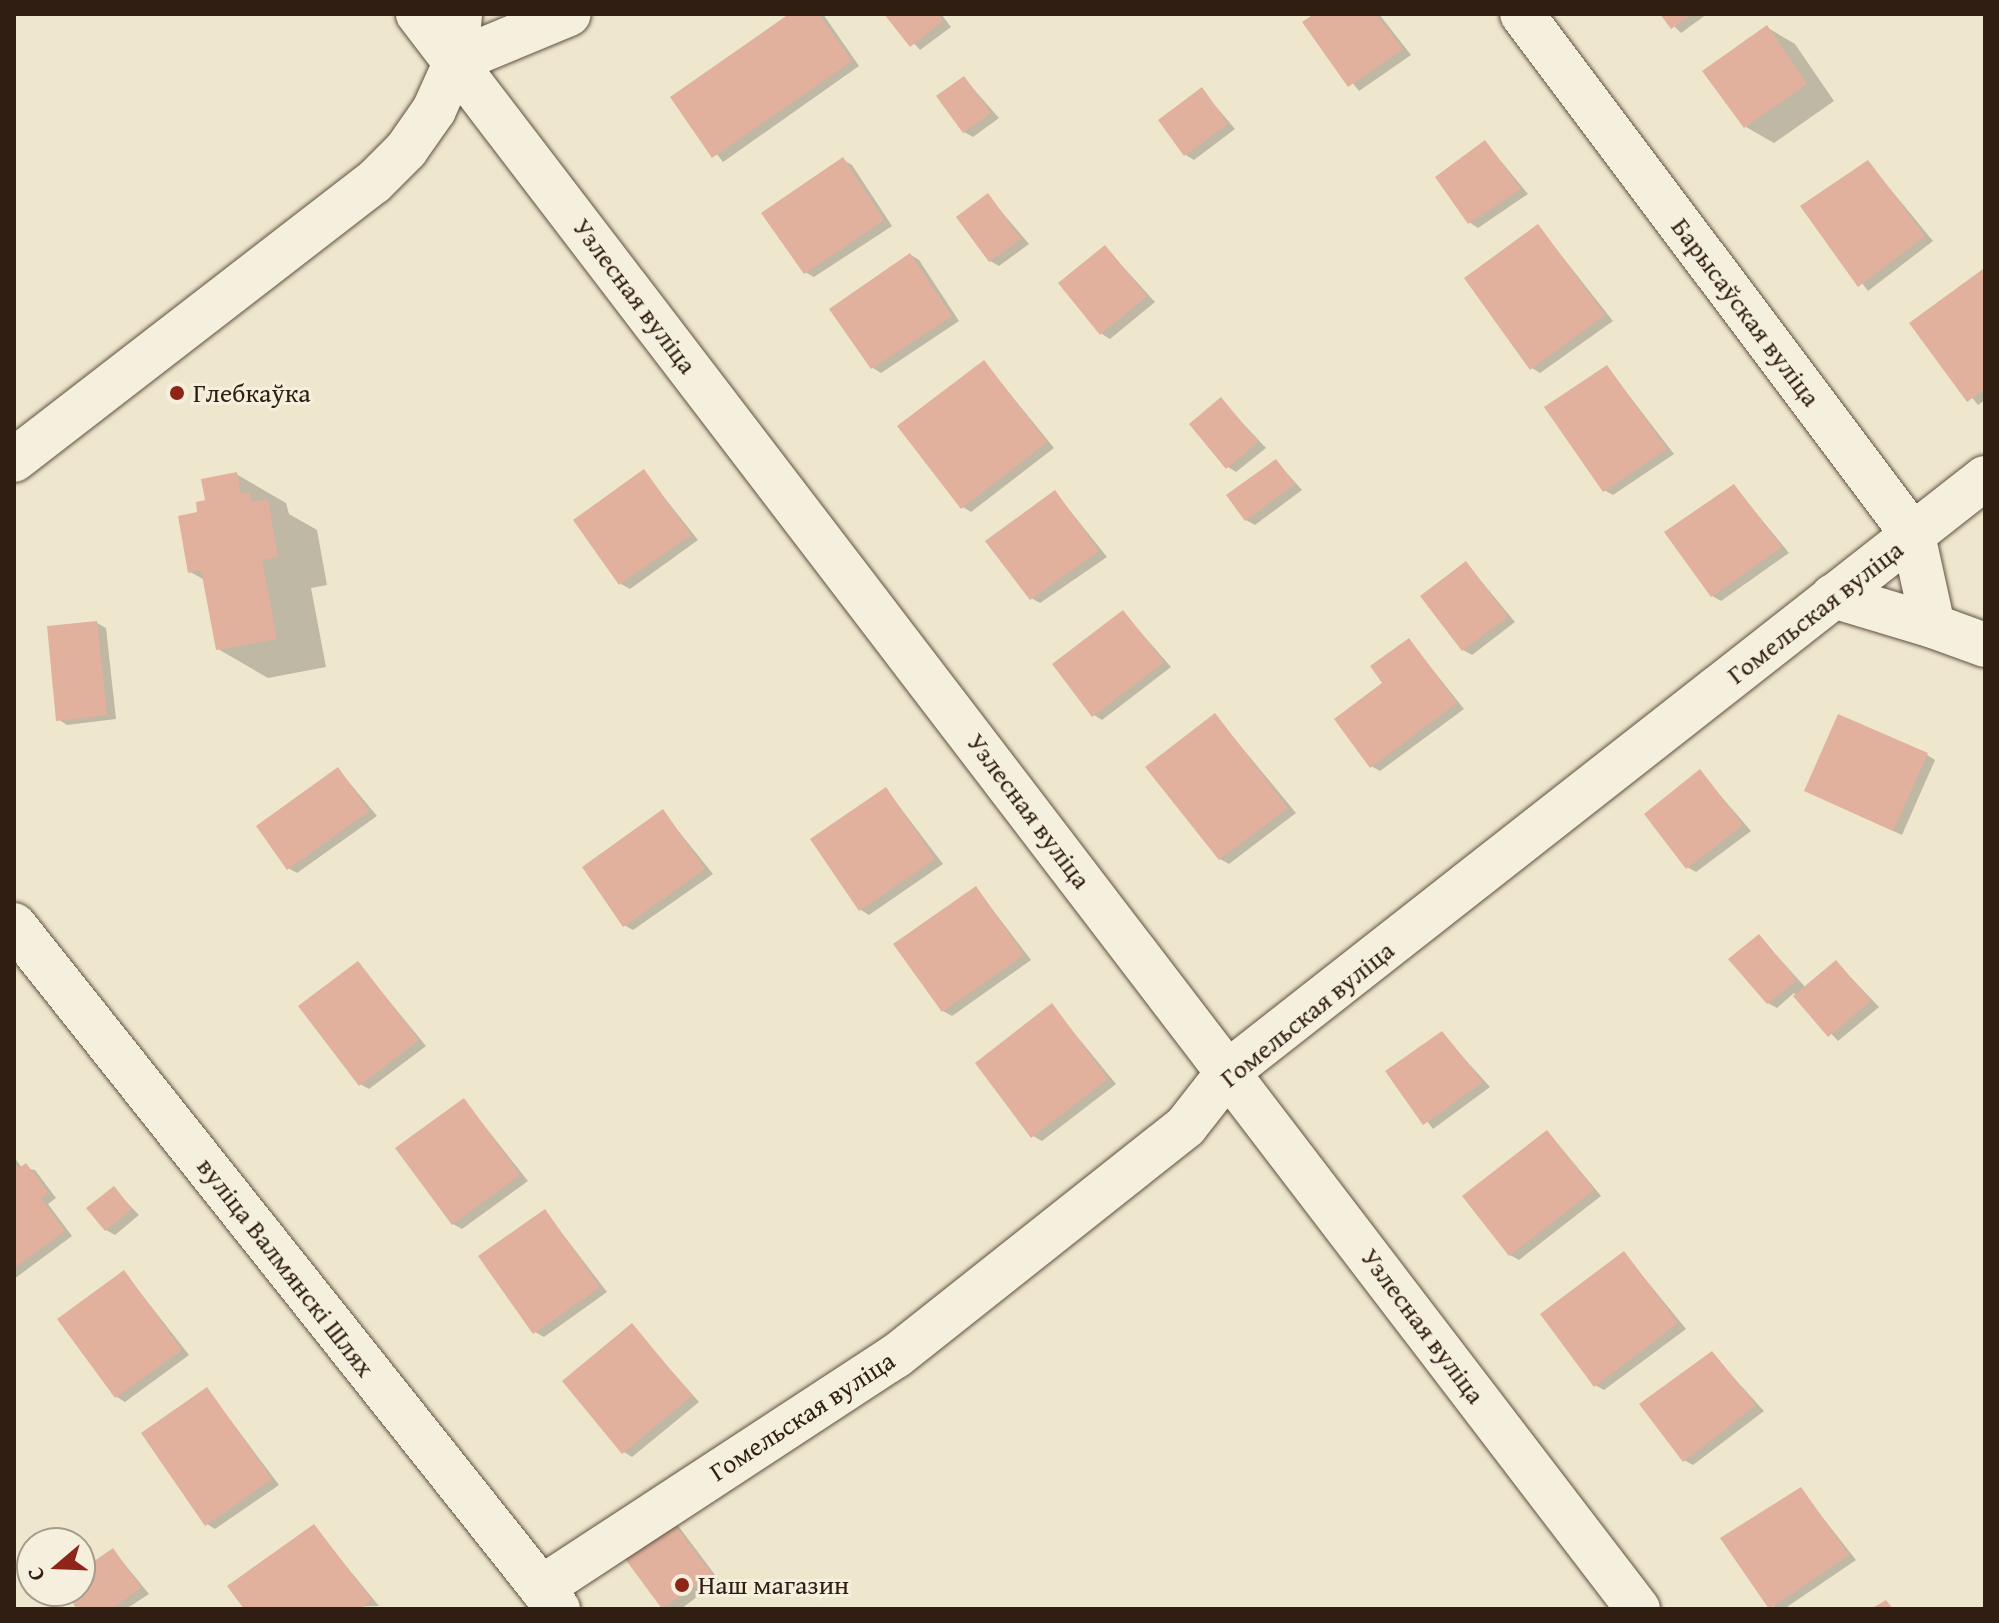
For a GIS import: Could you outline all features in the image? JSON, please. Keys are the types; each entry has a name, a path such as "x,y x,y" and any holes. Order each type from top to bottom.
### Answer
{"street":[{"name":"Узлесная вуліца","path":"418,14 1638,1609"},
{"path":"14,460 373,183 406,150 434,110 456,61 460,14"},
{"path":"456,61 569,14"},
{"name":"Барысаўская вуліца","path":"1522,14 1913,535 1933,626"},
{"name":"Гомельская вуліца","path":"549,1598 896,1356 1186,1126 1229,1071 1985,478"},
{"path":"1833,596 1985,645"},
{"name":"вуліца Валмянскі Шлях","path":"14,925 549,1598"}],"building":[{"path":"789,14 819,14 852,61 712,158 670,97"},
{"path":"884,14 938,14 943,21 910,47"},
{"path":"1314,14 1376,14 1403,49 1348,87 1302,22"},
{"path":"1660,14 1692,14 1671,29"},
{"path":"1767,25 1807,84 1744,128 1702,71"},
{"path":"964,76 991,113 963,133 936,96"},
{"path":"1202,87 1228,124 1184,156 1158,120"},
{"path":"1485,140 1521,189 1468,224 1435,177"},
{"path":"843,157 884,220 804,274 761,213"},
{"path":"1868,160 1925,236 1858,287 1800,206"},
{"path":"988,193 1021,239 989,262 956,217"},
{"path":"1538,224 1605,315 1530,370 1464,278"},
{"path":"1105,245 1147,296 1100,335 1058,283"},
{"path":"910,253 952,316 871,369 829,309"},
{"path":"1983,269 1985,389 1967,402 1909,323"},
{"path":"984,360 1047,442 961,509 897,426"},
{"path":"1607,365 1667,449 1603,492 1544,407"},
{"path":"1221,397 1258,442 1226,469 1189,424"},
{"path":"1276,459 1295,484 1245,521 1226,495"},
{"path":"644,469 691,535 619,585 573,520"},
{"path":"237,472 241,494 250,492 252,502 268,499 278,557 262,560 277,639 216,650 201,570 188,573 178,516 197,512 196,502 205,500 201,479"},
{"path":"1734,484 1782,547 1711,597 1664,532"},
{"path":"1055,490 1099,551 1030,600 985,541"},
{"path":"1466,561 1508,617 1462,651 1420,596"},
{"path":"1123,610 1164,662 1092,717 1052,664"},
{"path":"97,621 107,715 56,721 47,626"},
{"path":"1409,638 1457,703 1370,768 1334,719 1382,683 1370,666"},
{"path":"1215,713 1288,808 1219,860 1145,767"},
{"path":"1838,714 1928,753 1893,831 1804,791"},
{"path":"338,767 369,811 287,870 256,826"},
{"path":"1700,769 1743,825 1686,869 1644,814"},
{"path":"886,787 935,859 859,911 810,839"},
{"path":"663,809 705,869 623,927 582,867"},
{"path":"976,886 1024,955 942,1012 893,944"},
{"path":"1759,934 1797,980 1767,1004 1728,959"},
{"path":"1836,960 1871,1001 1828,1037 1793,996"},
{"path":"358,961 419,1040 359,1086 298,1006"},
{"path":"1052,1003 1108,1079 1031,1138 975,1063"},
{"path":"1442,1031 1483,1082 1423,1125 1385,1071"},
{"path":"464,1098 520,1175 452,1225 395,1148"},
{"path":"1547,1130 1594,1190 1509,1256 1462,1196"},
{"path":"14,1162 19,1168 26,1163 48,1192 41,1198 65,1231 14,1268"},
{"path":"114,1186 132,1209 105,1231 86,1208"},
{"path":"545,1209 600,1287 533,1334 478,1256"},
{"path":"1624,1251 1678,1323 1594,1387 1540,1314"},
{"path":"124,1270 182,1350 115,1398 57,1319"},
{"path":"632,1323 692,1396 622,1454 562,1381"},
{"path":"1712,1351 1756,1405 1683,1462 1639,1404"},
{"path":"207,1387 272,1479 205,1526 141,1433"},
{"path":"1801,1487 1849,1555 1769,1609 1720,1538"},
{"path":"667,1515 712,1574 662,1609 620,1552"},
{"path":"314,1524 372,1600 360,1609 244,1609 227,1586"},
{"path":"113,1548 141,1588 111,1609 77,1609 76,1607 96,1607 96,1560"},
{"path":"1886,1600 1893,1609 1871,1609"}],"place":[{"name":"Глебкаўка","path":"177,393"},
{"name":"Наш магазин","path":"682,1585"}]}
